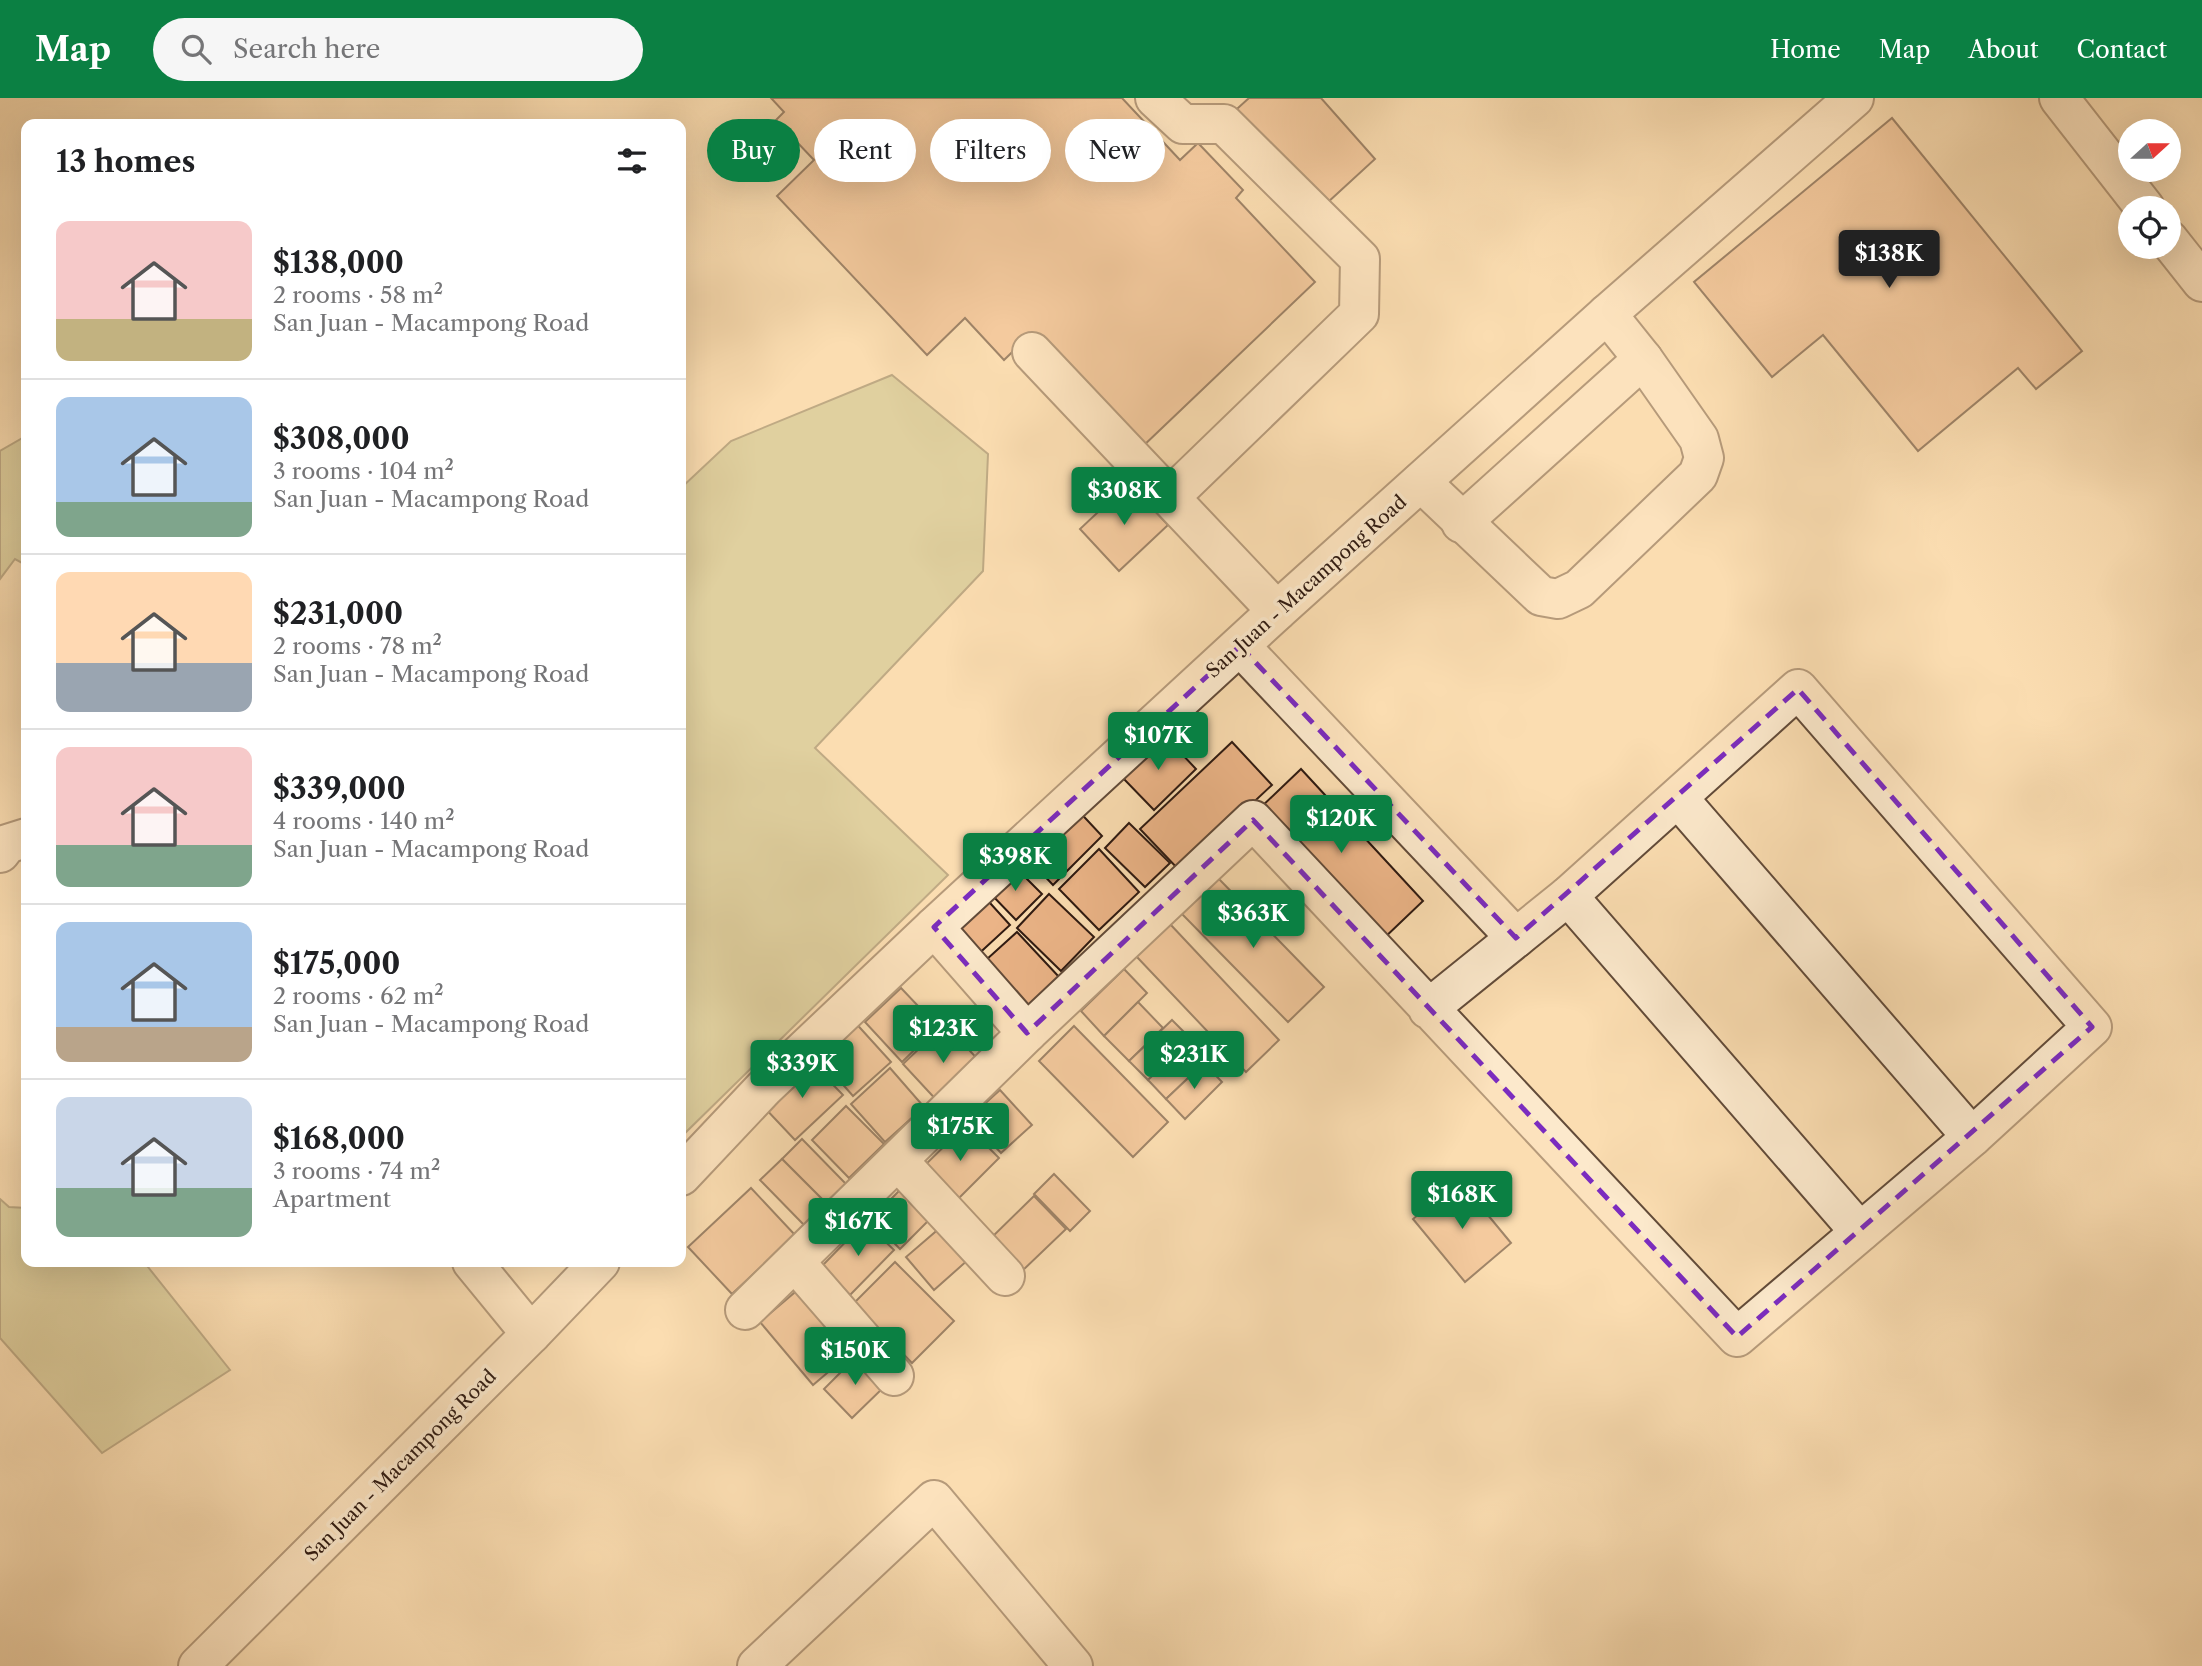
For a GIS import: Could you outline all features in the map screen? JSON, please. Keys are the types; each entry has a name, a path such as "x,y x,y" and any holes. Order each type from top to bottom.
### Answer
{"street":[{"path":"1156,98 1183,124 1224,124 1360,259 1359,314 1170,497"},
{"name":"San Juan - Macampong Road","path":"686,1172 764,1088 934,927 1277,611 1607,314 1854,98"},
{"path":"2059,98 2136,196"},
{"path":"2181,255 2202,282"},
{"path":"1421,482 1461,523 1541,596 1558,599 1580,589 1698,475 1704,458 1699,439 1643,359 1607,314"},
{"path":"1032,352 1277,611"},
{"path":"1461,523 1643,359"},
{"path":"1240,646 1516,938"},
{"path":"745,1310 1027,1033 1253,820 1428,1009 1737,1337 1972,1137 2092,1027 1798,689 1568,896 1428,1009"},
{"path":"1678,798 1972,1137"},
{"path":"0,853 7,845 21,840"},
{"path":"1568,896 1860,1232"},
{"path":"934,927 1027,1033"},
{"path":"899,1161 1005,1276"},
{"path":"794,1262 894,1376"},
{"path":"476,1267 531,1334"},
{"name":"San Juan - Macampong Road","path":"198,1666 595,1267"},
{"path":"757,1666 934,1500 1054,1659"}],"highlighted area":[{"path":"1240,646 1516,938 1798,689 2092,1027 1737,1337 1253,820 1027,1033 934,927"}],"green space":[{"path":"892,375 988,454 983,571 815,748 948,875 686,1132 686,483 731,441"},
{"path":"21,439 21,562 15,559 0,579 0,451"},
{"path":"0,1199 9,1207 21,1208 21,1267 148,1267 230,1370 102,1453 0,1338"}],"building":[{"path":"771,98 1122,98 1142,119 1065,119 1065,182 1165,182 1165,144 1180,160 1198,143 1243,190 1236,198 1315,282 1141,448 1032,333 1004,360 965,318 927,355 777,196 791,182 800,182 800,174 814,160 800,145 800,119 777,119 784,112"},
{"path":"1249,98 1321,98 1375,159 1315,214 1228,117"},
{"path":"1892,118 2082,351 2036,389 2018,368 1918,451 1823,335 1772,377 1694,282"},
{"path":"1129,483 1168,525 1119,571 1080,529"},
{"path":"1162,733 1196,769 1154,810 1120,775"},
{"path":"1232,742 1272,785 1180,871 1140,829"},
{"path":"1301,769 1423,901 1381,941 1259,809"},
{"path":"1073,805 1102,836 1053,885 1023,853"},
{"path":"1129,823 1170,863 1145,887 1105,848"},
{"path":"1099,849 1139,892 1099,930 1059,889"},
{"path":"1013,865 1042,894 1016,920 988,891"},
{"path":"1218,878 1324,987 1288,1022 1182,914"},
{"path":"980,892 1010,925 973,959 943,927"},
{"path":"1049,894 1094,937 1061,971 1017,928"},
{"path":"1170,924 1279,1040 1246,1072 1136,956"},
{"path":"1017,932 1060,978 1019,1015 976,969"},
{"path":"1124,969 1147,993 1104,1036 1081,1011"},
{"path":"901,988 938,1027 902,1062 865,1022"},
{"path":"1138,1002 1163,1028 1129,1061 1104,1036"},
{"path":"852,1019 891,1062 853,1096 815,1053"},
{"path":"1172,1020 1191,1039 1148,1080 1129,1061"},
{"path":"945,1024 983,1065 941,1105 903,1064"},
{"path":"1074,1026 1168,1122 1133,1157 1039,1061"},
{"path":"1185,1044 1204,1063 1166,1099 1148,1080"},
{"path":"809,1060 843,1095 795,1140 762,1105"},
{"path":"1204,1063 1222,1082 1185,1119 1166,1099"},
{"path":"890,1068 924,1107 885,1142 851,1104"},
{"path":"1000,1090 1032,1125 1001,1153 969,1118"},
{"path":"846,1106 884,1144 849,1178 812,1140"},
{"path":"966,1125 999,1158 955,1202 922,1168"},
{"path":"802,1139 847,1185 827,1204 782,1159"},
{"path":"782,1159 827,1204 805,1226 760,1180"},
{"path":"1054,1174 1090,1211 1070,1231 1034,1194"},
{"path":"1459,1180 1511,1243 1465,1282 1413,1219"},
{"path":"904,1186 933,1216 900,1249 871,1219"},
{"path":"751,1188 795,1235 732,1294 688,1247"},
{"path":"1034,1196 1066,1229 1020,1273 989,1240"},
{"path":"865,1222 894,1250 850,1295 822,1266"},
{"path":"941,1227 969,1259 934,1290 906,1257"},
{"path":"895,1262 954,1321 912,1363 854,1303"},
{"path":"800,1288 853,1351 813,1385 760,1322"},
{"path":"857,1356 886,1385 852,1418 824,1389"}]}
